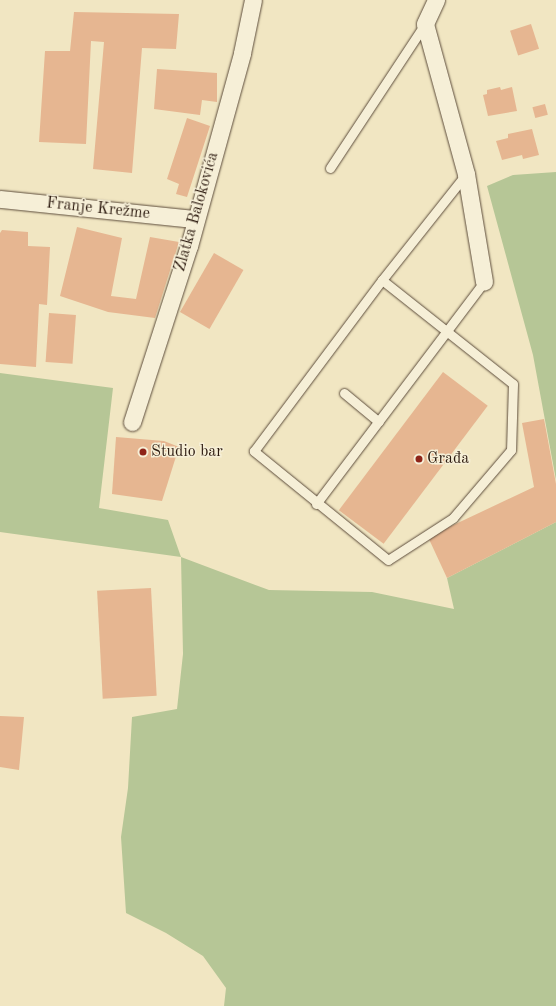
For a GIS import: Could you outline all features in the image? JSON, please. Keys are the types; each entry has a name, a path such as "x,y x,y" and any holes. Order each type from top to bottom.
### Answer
{"street":[{"name":"Zlatka Balokovića","path":"132,422 195,219 242,53 253,0"},
{"path":"436,0 425,24 466,174 484,282"},
{"name":"Franje Krežme","path":"0,199 195,219"}],"lane":[{"path":"330,168 425,24"},
{"path":"382,280 446,333 513,384 511,450 453,518 388,560 316,504 254,452 382,280 466,174"},
{"path":"316,504 484,282"},
{"path":"344,393 379,422"}],"green space":[{"path":"556,172 556,480 533,355 487,186 513,175"},
{"path":"0,373 113,388 99,508 168,520 181,557 0,532"},
{"path":"556,522 556,1006 224,1006 226,988 203,956 166,933 126,913 121,837 128,788 132,717 177,709 183,654 181,557 269,590 372,592 454,609 447,578"}],"building":[{"path":"74,12 179,14 176,49 142,48 132,173 93,169 104,42 91,41 86,144 39,142 45,51 70,51"},
{"path":"531,24 539,49 518,56 510,31"},
{"path":"157,69 217,73 217,102 202,100 200,115 154,109"},
{"path":"500,87 501,90 512,87 517,111 488,116 483,95 487,94 487,90"},
{"path":"545,104 548,115 535,118 532,107"},
{"path":"187,118 210,126 187,197 176,194 179,184 167,179"},
{"path":"532,129 539,155 523,159 522,155 502,160 496,141 508,138 508,134"},
{"path":"77,227 122,238 111,296 136,299 150,237 179,242 155,318 108,312 60,296"},
{"path":"2,230 28,232 28,246 50,247 47,305 39,304 36,367 0,364 0,233"},
{"path":"214,253 243,270 209,329 180,312"},
{"path":"49,313 76,315 73,364 46,362"},
{"path":"443,372 488,406 384,544 339,510"},
{"path":"544,419 556,484 556,522 447,578 428,537 534,487 522,423"},
{"path":"116,437 164,441 179,447 162,501 112,494"},
{"path":"151,588 157,696 103,699 97,591"},
{"path":"0,716 24,717 19,770 0,767"}],"place":[{"name":"Studio bar","path":"143,452"},
{"name":"Građa","path":"419,459"}]}
